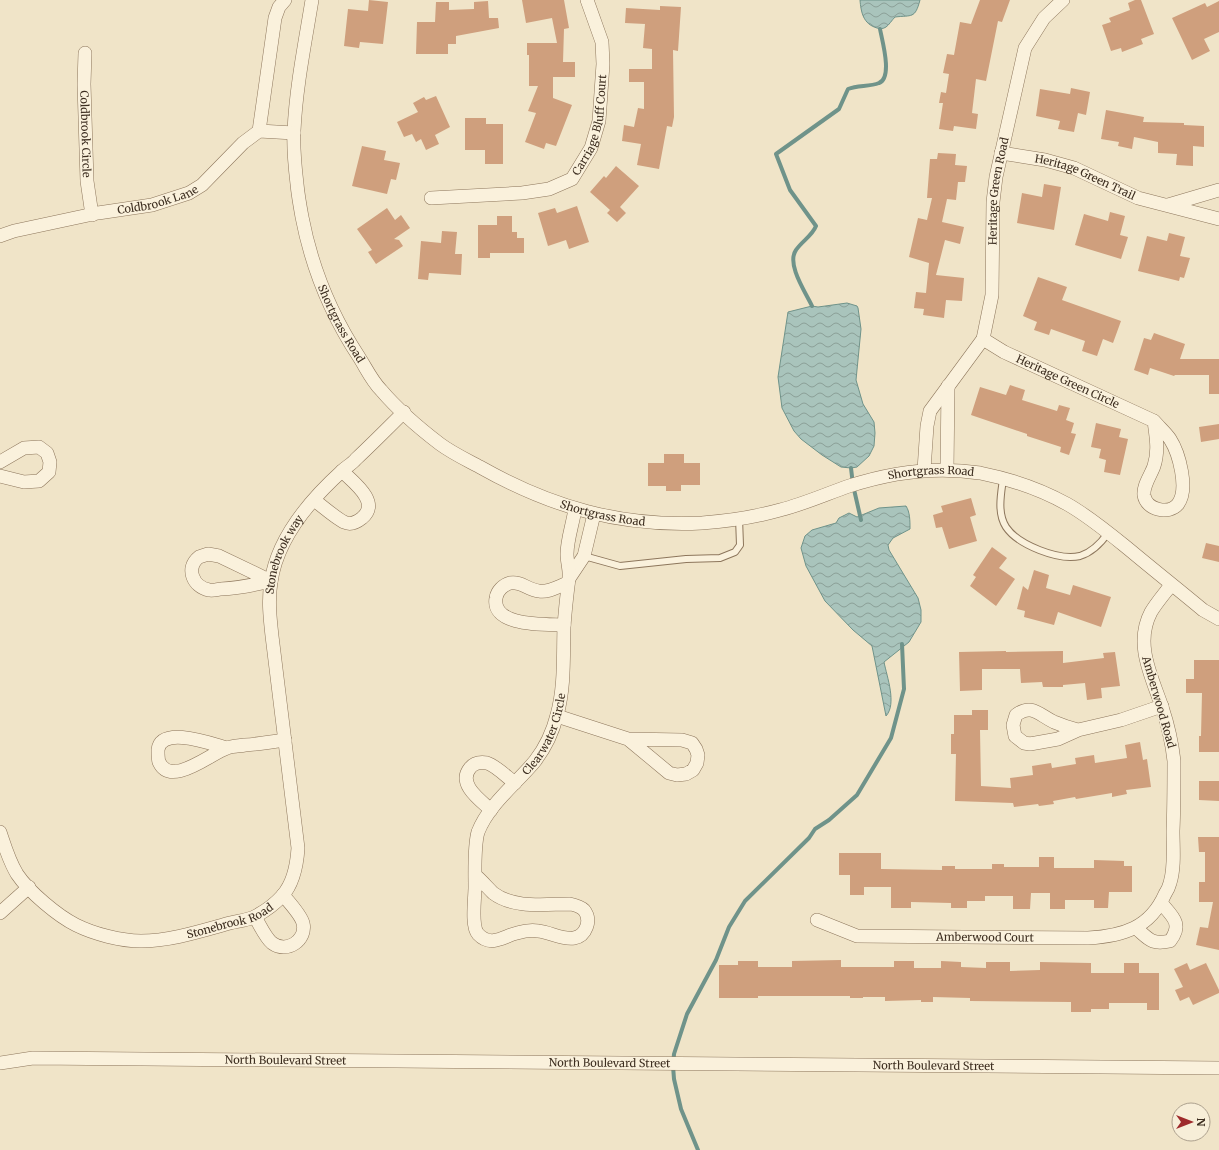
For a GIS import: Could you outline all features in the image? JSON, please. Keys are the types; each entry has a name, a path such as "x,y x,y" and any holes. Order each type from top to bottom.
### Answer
{"street":[{"path":"285,0 279,7 275,18 259,131 294,134"},
{"name":"Shortgrass Road","path":"312,0 300,79 294,134 297,188 307,243 322,290 349,342 379,388 442,445 513,486 547,500 594,514 665,523 703,522 739,518 779,510 876,478 924,470 947,470 979,473 1036,489 1067,504 1093,521 1203,610 1219,619"},
{"name":"Carriage Bluff Court","path":"431,198 522,193 549,189 572,178 591,148 598,121 603,64 602,42 587,0"},
{"name":"Heritage Green Road","path":"924,470 927,426 930,411 983,339 992,296 993,202 996,177 1025,48 1044,18 1063,0"},
{"name":"Coldbrook Circle","path":"85,53 84,84 86,181 92,215"},
{"name":"Coldbrook Lane","path":"0,236 14,231 92,215 152,205 189,193 202,185 243,142 259,131"},
{"name":"Heritage Green Trail","path":"1001,153 1045,160 1074,168 1138,198 1219,219"},
{"path":"1168,206 1219,190"},
{"name":"Heritage Green Circle","path":"983,339 1004,352 1154,421 1170,440 1181,466 1181,497 1174,508 1167,510 1154,508 1149,505 1144,495 1145,487 1154,465 1157,445 1154,421"},
{"path":"947,470 948,386"},
{"name":"Stonebrook way","path":"285,740 269,607 271,581 276,561 287,536 314,500 404,412"},
{"path":"0,462 24,448 39,447 47,453 50,462 49,472 39,481 24,482 0,476"},
{"path":"314,500 344,522 352,523 363,517 368,506 366,495 342,471"},
{"name":"Clearwater Circle","path":"475,874 493,892 512,902 570,904 577,906 583,909 587,915 588,924 586,929 582,935 574,938 565,939 553,934 538,931 516,933 501,940 492,942 484,939 478,934 474,927 475,874 478,834 483,822 491,810 536,760 548,741 557,716 563,680 564,625 569,580 567,553 575,509"},
{"name":"Clearwater Circle","path":"569,580 584,556 594,514"},
{"path":"208,554 219,556 271,581 247,587 209,590 200,586 194,581 192,569 194,563 200,557 208,554"},
{"path":"564,625 510,620 498,610 496,597 499,591 509,583 516,582 540,592 569,580"},
{"name":"Amberwood Road","path":"1150,917 1161,903 1170,883 1173,862 1174,774 1172,746 1162,706 1146,658 1144,645 1145,633 1152,612 1171,585"},
{"path":"1078,730 1121,720 1162,706"},
{"path":"557,716 628,739 682,740 692,743 698,755 697,763 693,770 686,774 677,775 669,773 628,739"},
{"path":"227,748 183,737 172,737 164,740 159,746 159,762 164,769 173,772 184,770 227,748 285,740"},
{"name":"Stonebrook Road","path":"0,832 9,857 18,875 54,912 77,926 122,939 141,941 212,928 255,917 270,907 283,895 294,873 297,862 298,848 285,740"},
{"path":"491,810 473,794 468,786 466,779 467,773 471,767 482,762 489,763 514,783"},
{"path":"0,913 29,887"},
{"path":"255,917 273,944 286,947 298,942 302,937 304,929 303,922 283,895"},
{"path":"1136,928 1154,943 1170,942 1176,934 1175,919 1161,903"},
{"name":"Amberwood Court","path":"817,920 857,936 1088,938 1108,937 1121,934 1136,928 1150,917"},
{"name":"North Boulevard Street","path":"0,1063 33,1058 1219,1068"}],"lane":[{"path":"1003,479 1000,503 1002,516 1006,526 1018,538 1034,547 1053,554 1069,557 1080,556 1093,550 1101,543 1108,533"},
{"path":"584,556 620,566 686,559 720,558 735,552 740,544 739,518"}],"water":[{"path":"860,0 920,0 912,15 895,17 887,26 880,29 872,26 866,21 862,13"},
{"path":"847,303 857,306 858,308 861,329 856,380 863,404 874,422 875,433 874,446 869,456 857,467 851,468 841,467 822,455 801,439 794,431 782,408 778,377 788,312 812,306 818,307"},
{"path":"906,506 909,514 910,529 893,538 888,545 889,550 918,598 921,610 921,622 909,642 884,662 891,698 891,705 886,716 872,646 853,630 825,601 806,566 801,548 805,536 812,530 836,523 839,518 849,513 857,517 879,508"}],"building":[{"path":"369,0 388,2 383,44 360,42 359,48 344,46 348,9 368,11"},
{"path":"522,0 564,0 569,28 564,29 563,62 575,62 575,77 553,77 553,98 572,105 556,146 546,143 544,149 525,142 536,113 528,111 538,86 529,86 529,55 527,55 527,43 557,43 552,18 526,23"},
{"path":"980,0 1010,0 1002,22 998,21 986,81 976,79 972,113 978,114 976,129 954,126 953,131 939,129 943,103 939,103 941,92 946,93 949,74 943,73 947,54 954,55 960,22 971,24"},
{"path":"1135,0 1141,0 1154,34 1141,39 1143,44 1122,52 1121,48 1111,51 1102,25 1111,22 1109,18 1130,10 1128,3"},
{"path":"488,1 489,18 498,18 499,28 456,36 456,44 448,44 448,54 416,54 417,22 435,22 436,2 449,2 449,10 474,9 474,2"},
{"path":"1219,1 1219,32 1204,39 1210,51 1192,60 1172,18 1205,3 1207,7"},
{"path":"660,6 681,7 678,51 673,50 674,117 672,127 667,126 659,169 637,165 641,144 622,141 624,125 634,127 638,108 644,109 644,82 629,82 629,69 652,69 652,49 643,48 645,24 625,23 626,8 660,10"},
{"path":"1071,88 1090,92 1086,115 1078,113 1074,132 1058,129 1060,121 1036,116 1040,89 1070,94"},
{"path":"436,96 450,127 435,135 439,144 426,150 421,139 416,142 412,134 404,137 397,122 418,112 413,103 424,97 426,100"},
{"path":"1106,110 1144,117 1143,122 1184,123 1184,125 1204,126 1204,147 1193,146 1193,166 1176,165 1177,154 1158,153 1158,142 1134,137 1132,149 1118,146 1119,142 1101,139"},
{"path":"465,118 486,118 486,124 503,124 503,164 485,164 485,150 465,150"},
{"path":"362,146 386,151 384,160 400,163 396,180 391,179 387,194 352,186"},
{"path":"938,153 956,154 955,165 967,166 965,182 958,182 956,200 947,199 942,222 964,227 960,244 945,240 936,275 964,278 962,301 946,300 944,318 923,315 924,309 914,308 916,292 926,293 929,263 909,257 918,218 927,220 932,198 927,198 930,159 937,159"},
{"path":"616,166 639,186 620,207 626,213 617,222 607,213 610,210 590,192 604,176 606,178"},
{"path":"1044,184 1061,187 1054,230 1017,223 1022,193 1042,197"},
{"path":"577,206 589,242 569,249 566,240 548,246 538,213 555,208 557,213"},
{"path":"387,208 395,220 401,215 410,228 394,239 399,240 403,246 376,264 368,252 372,250 357,229"},
{"path":"1110,212 1125,216 1120,235 1128,237 1121,259 1075,245 1084,214 1108,221"},
{"path":"497,216 512,216 512,232 517,232 517,238 524,238 524,253 490,253 490,258 478,258 478,225 497,225"},
{"path":"442,231 457,232 455,254 462,254 461,275 429,273 428,280 418,279 421,241 441,243"},
{"path":"1169,233 1185,237 1180,256 1190,258 1184,278 1180,277 1179,281 1138,271 1147,236 1167,241"},
{"path":"1038,277 1067,287 1062,300 1121,321 1113,343 1103,339 1097,356 1082,351 1085,341 1051,329 1049,335 1034,330 1037,322 1023,316"},
{"path":"1154,333 1185,344 1180,359 1219,359 1219,394 1209,394 1209,375 1174,376 1150,368 1148,375 1134,370 1144,338 1151,340"},
{"path":"1010,385 1025,390 1022,400 1057,411 1059,405 1070,408 1066,420 1074,423 1071,433 1076,434 1069,455 1060,452 1061,447 971,415 980,387 1006,395"},
{"path":"1096,423 1121,429 1119,437 1128,439 1120,475 1104,472 1106,460 1099,458 1101,449 1091,447"},
{"path":"1219,424 1219,439 1201,442 1199,427"},
{"path":"664,454 684,454 684,463 700,463 700,485 681,485 681,491 666,491 666,486 648,486 648,463 664,463"},
{"path":"971,498 976,515 970,517 977,541 949,549 942,527 936,528 933,515 943,512 941,506"},
{"path":"1206,543 1219,546 1219,562 1202,558"},
{"path":"992,547 1007,558 999,568 1015,579 996,606 970,586 976,577 973,575"},
{"path":"1034,570 1049,575 1046,588 1070,595 1073,585 1111,597 1101,627 1058,612 1054,625 1024,617 1025,611 1017,609 1023,586 1028,590"},
{"path":"1063,651 1063,663 1104,658 1103,653 1115,652 1120,686 1101,688 1102,698 1087,700 1085,683 1063,685 1063,687 1043,687 1042,682 1021,683 1020,669 982,669 982,690 960,691 959,652"},
{"path":"1194,660 1219,660 1219,752 1199,752 1202,693 1186,693 1186,679 1194,679"},
{"path":"972,710 988,710 988,730 980,730 981,786 1011,788 1010,778 1033,775 1032,766 1051,763 1052,768 1076,764 1075,758 1094,755 1095,763 1127,758 1125,745 1140,742 1143,760 1147,759 1151,787 1126,790 1127,794 1112,797 1112,793 1076,799 1075,797 1053,801 1054,804 1039,806 1038,804 1014,807 1013,803 955,801 956,754 951,754 951,734 954,734 954,715 972,715"},
{"path":"1199,781 1219,781 1219,801 1199,800"},
{"path":"1198,837 1219,837 1219,950 1196,945 1200,927 1208,928 1213,902 1199,902 1199,882 1205,882 1205,852 1199,852"},
{"path":"839,853 881,853 881,869 942,870 942,866 955,866 955,869 992,869 992,864 1004,864 1004,867 1039,867 1039,857 1054,857 1054,868 1094,868 1094,860 1124,861 1124,866 1132,866 1132,892 1109,892 1108,908 1094,908 1094,900 1065,900 1065,909 1050,909 1050,893 1031,893 1030,909 1013,909 1013,896 985,896 985,901 967,901 967,908 951,908 951,903 911,902 911,908 891,908 891,887 864,887 864,895 850,895 850,875 839,875"},
{"path":"841,960 841,967 894,967 894,961 914,961 914,968 941,968 941,961 961,962 961,967 986,968 986,962 1010,962 1010,971 1040,970 1040,962 1091,963 1091,973 1124,973 1124,963 1139,963 1139,973 1159,973 1159,1010 1147,1010 1147,1003 1109,1003 1109,1009 1091,1009 1091,1012 1071,1012 1071,1002 970,1001 970,998 933,997 933,1002 921,1002 921,1000 885,1001 885,997 850,998 850,996 758,996 758,998 719,998 719,965 738,965 738,961 758,961 758,967 792,967 792,961"},
{"path":"1187,963 1190,970 1206,963 1219,993 1193,1005 1189,997 1180,1001 1175,990 1183,987 1174,969"}],"waterway":[{"path":"812,306 798,278 793,263 796,250 812,233 816,226 790,190 776,154 839,109 848,89 879,83 883,80 886,67 886,58 880,29"},
{"path":"851,468 853,485 861,520"},
{"path":"698,1150 681,1109 674,1079 674,1054 687,1014 716,960 729,927 745,901 809,838 815,829 829,820 857,795 891,738 904,689 902,644"}]}
